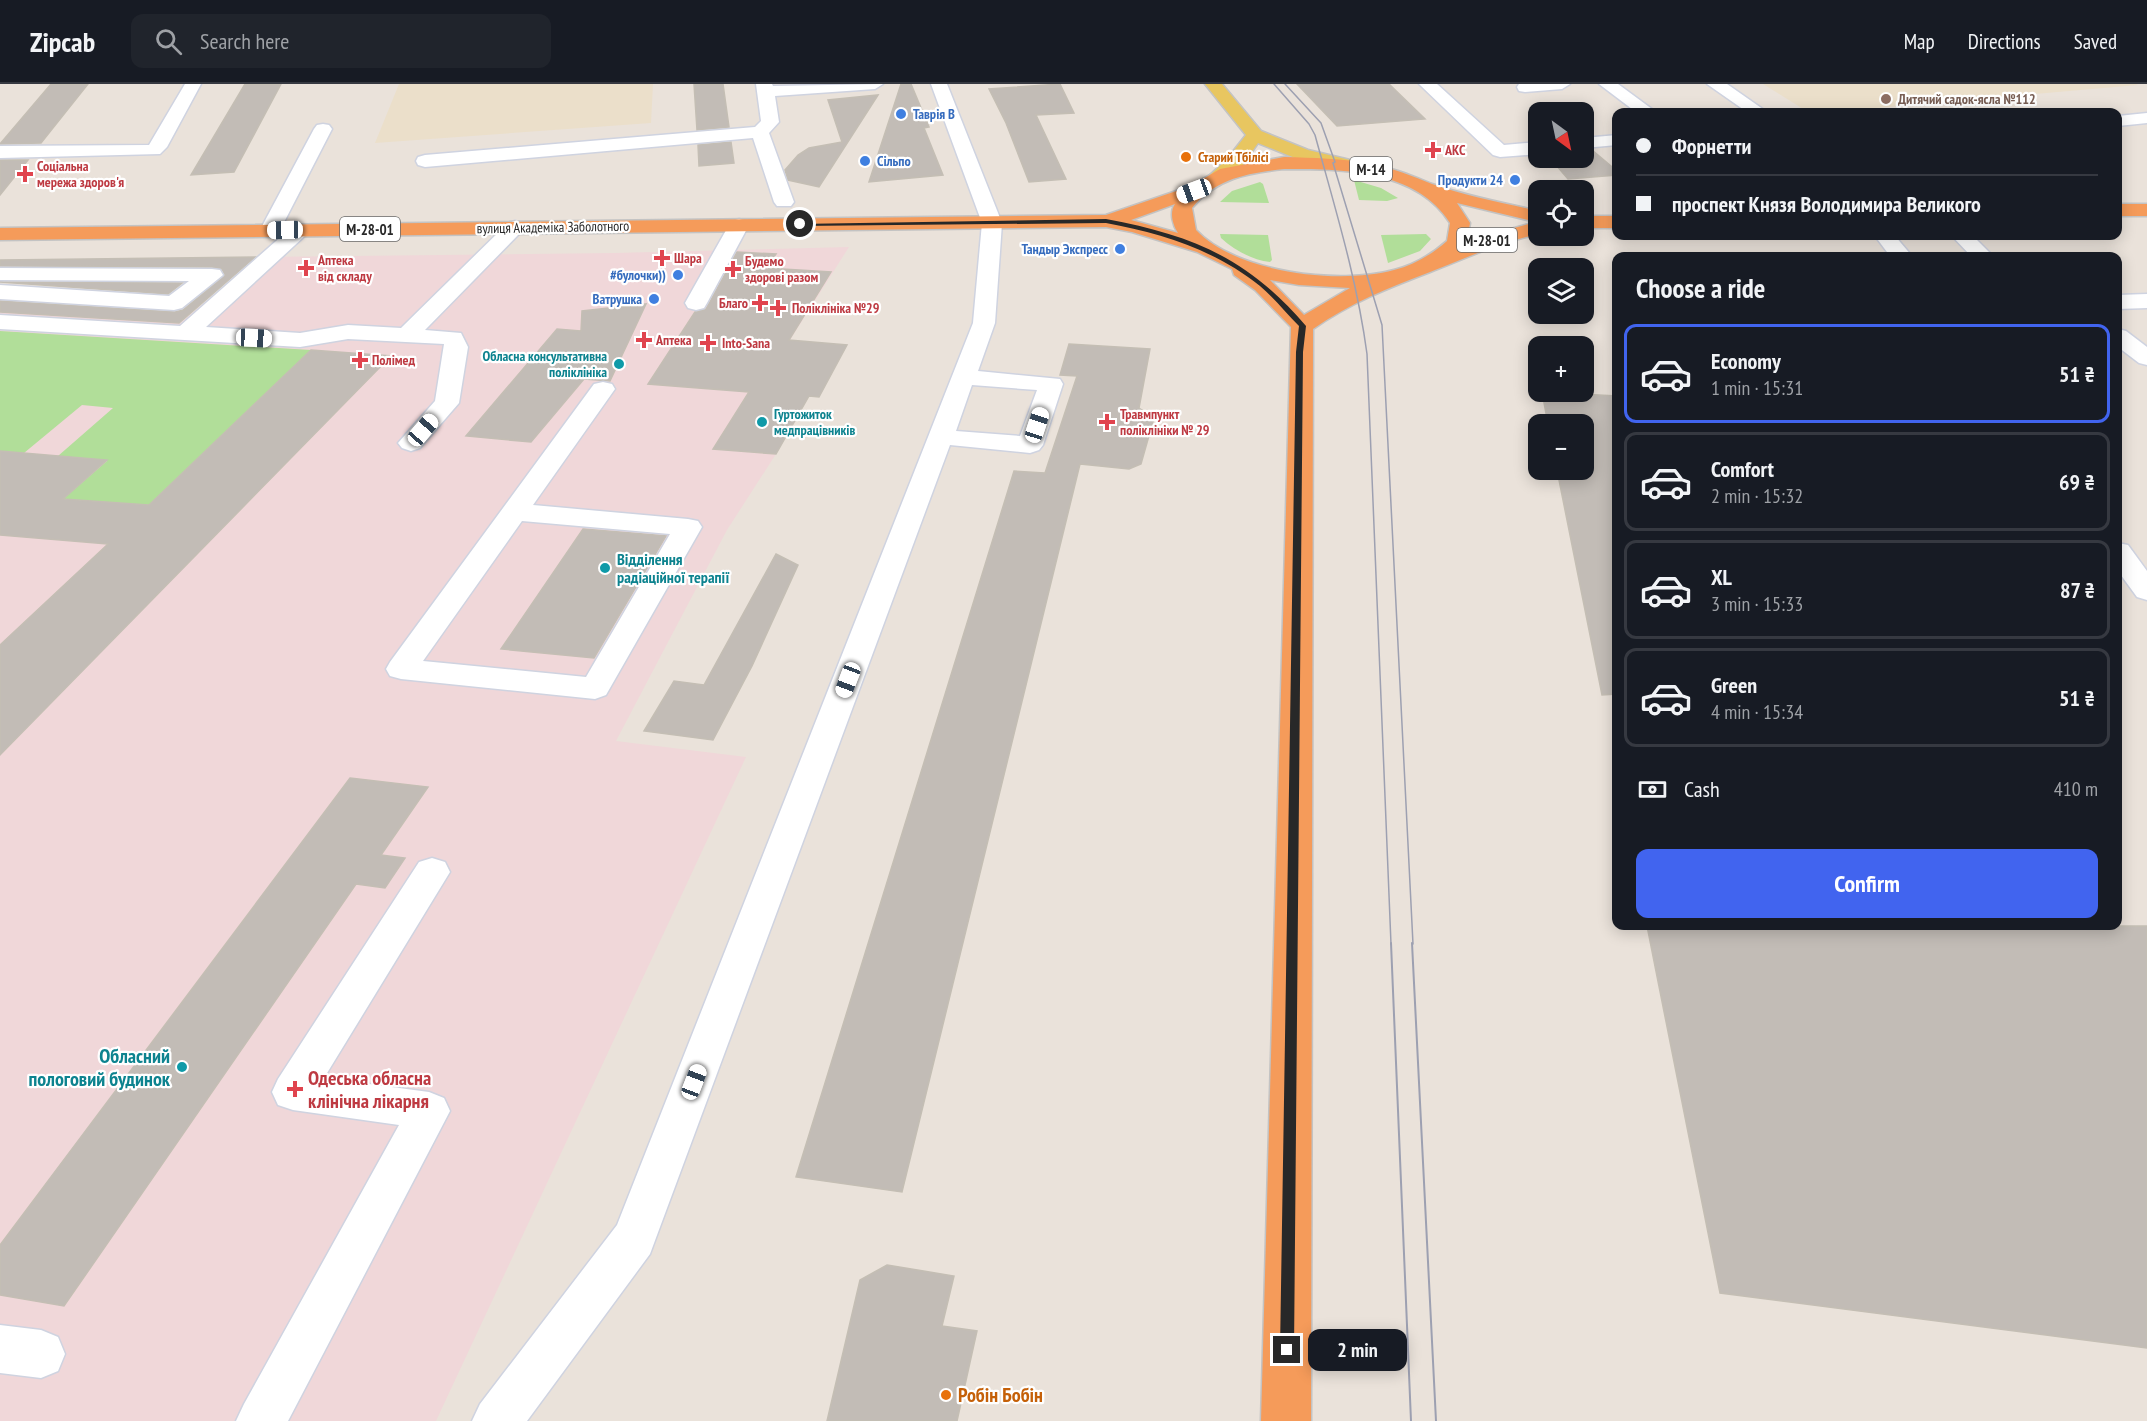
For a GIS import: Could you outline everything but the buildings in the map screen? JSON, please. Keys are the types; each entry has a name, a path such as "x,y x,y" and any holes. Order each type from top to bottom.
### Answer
{"highway":[{"name":"М-14","path":"1284,163 1343,164 1399,177 1422,186 1447,204 1460,223 1457,243 1438,260 1357,292 1327,307 1302,326 1263,285 1231,263 1201,247 1184,227 1182,208 1194,191 1219,176 1249,167 1284,163"},
{"name":"М-28-01","path":"1422,186 1473,202 1528,214"},
{"name":"вулиця Академіка Заболотного","path":"1106,221 1194,191"},
{"path":"2122,210 2147,210"},
{"name":"вулиця Академіка Заболотного","path":"0,234 1106,221 1136,227 1201,247"},
{"path":"1594,222 1612,222"},
{"name":"М-28-01","path":"1438,260 1477,243 1528,230"},
{"name":"М-14","path":"1231,263 1269,274 1311,281 1355,282 1406,273"},
{"path":"1286,1421 1299,352 1302,326"}],"main road":[{"name":"М-14","path":"1213,84 1255,135 1302,154 1343,164"},
{"name":"М-14","path":"1219,176 1235,162 1255,135"}],"street":[{"path":"1,153 153,150 158,147 193,84"},
{"path":"425,161 760,132 770,122 764,88 875,84"},
{"path":"497,1421 634,1239 984,324 992,222 939,84"},
{"path":"1426,84 1500,152 1528,149"},
{"path":"1526,87 1562,84"},
{"path":"1607,84 1641,108"},
{"path":"1715,84 1752,108"},
{"path":"2122,121 2147,118"},
{"path":"270,230 323,129"},
{"path":"760,132 784,202"},
{"path":"1594,142 1612,140"},
{"path":"696,303 740,225"},
{"path":"407,335 515,227"},
{"path":"184,334 300,230"},
{"path":"1888,240 1898,252"},
{"path":"1966,240 1978,252"},
{"path":"0,274 212,275 174,303 0,292"},
{"path":"2122,302 2147,302"},
{"path":"0,322 300,340 348,332 453,338 456,347 447,403 411,443"},
{"path":"2122,339 2147,358"},
{"path":"942,437 1030,445 1051,384 963,377"},
{"path":"514,512 688,527 595,688 401,669 514,512 603,389"},
{"path":"2122,557 2147,591"},
{"path":"261,1421 429,1111 293,1092 432,872"}],"shaded area":[{"path":"399,84 653,84 651,123 375,143"},
{"name":"Дитячий садок-ясла №112","path":"1763,84 2138,85 1876,108 1802,108"},
{"name":"Одеська обласна клінічна лікарня","path":"849,247 790,340 847,345 818,397 809,396 776,454 727,530 616,741 746,757 436,1421 0,1421 0,312 180,323 259,257 614,253"}],"green space":[{"path":"1354,180 1381,188 1398,198 1387,201 1359,200"},
{"path":"1260,182 1263,184 1269,203 1220,202 1232,191"},
{"path":"1220,234 1268,235 1272,260 1263,261 1244,254 1221,238"},
{"path":"1426,234 1431,239 1420,251 1388,263 1381,235"},
{"path":"0,331 311,350 149,505 63,499 107,461 58,456 113,408 82,405 24,453 0,451"}],"tram line":[{"path":"1274,84 1309,124 1315,135 1351,271 1367,354 1391,944"},
{"path":"1285,84 1321,123 1335,162 1333,163 1382,325 1413,944"},
{"path":"1391,943 1411,1421"},
{"path":"1412,943 1436,1421"}],"place":[{"name":"Дитячий садок-ясла №112","path":"1886,99"},
{"name":"Таврія В","path":"901,114"},
{"name":"АКС","path":"1433,150"},
{"name":"Старий Тбілісі","path":"1186,157"},
{"name":"Сільпо","path":"865,161"},
{"name":"Соціальна мережа здоров'я","path":"25,174"},
{"name":"Продукти 24","path":"1515,180"},
{"name":"Тандыр Экспресс","path":"1120,249"},
{"name":"Шара","path":"662,258"},
{"name":"Аптека від складу","path":"306,268"},
{"name":"Будемо здорові разом","path":"733,269"},
{"name":"#булочки))","path":"678,275"},
{"name":"Ватрушка","path":"654,299"},
{"name":"Благо","path":"760,303"},
{"name":"Поліклініка №29","path":"778,308"},
{"name":"Аптека","path":"644,340"},
{"name":"Into-Sana","path":"708,343"},
{"name":"Полімед","path":"360,360"},
{"name":"Обласна консультативна поліклініка","path":"619,364"},
{"name":"Гуртожиток медпрацівників","path":"762,422"},
{"name":"Травмпункт поліклініки № 29","path":"1107,422"},
{"name":"Відділення радіаційної терапії","path":"605,568"},
{"name":"Обласний пологовий будинок","path":"182,1067"},
{"name":"Одеська обласна клінічна лікарня","path":"295,1089"},
{"name":"Робін Бобін","path":"946,1395"}],"route":[{"path":"800,224 1106,221 1136,227 1201,247 1231,263 1263,285 1302,326 1299,352 1287,1350"}]}
